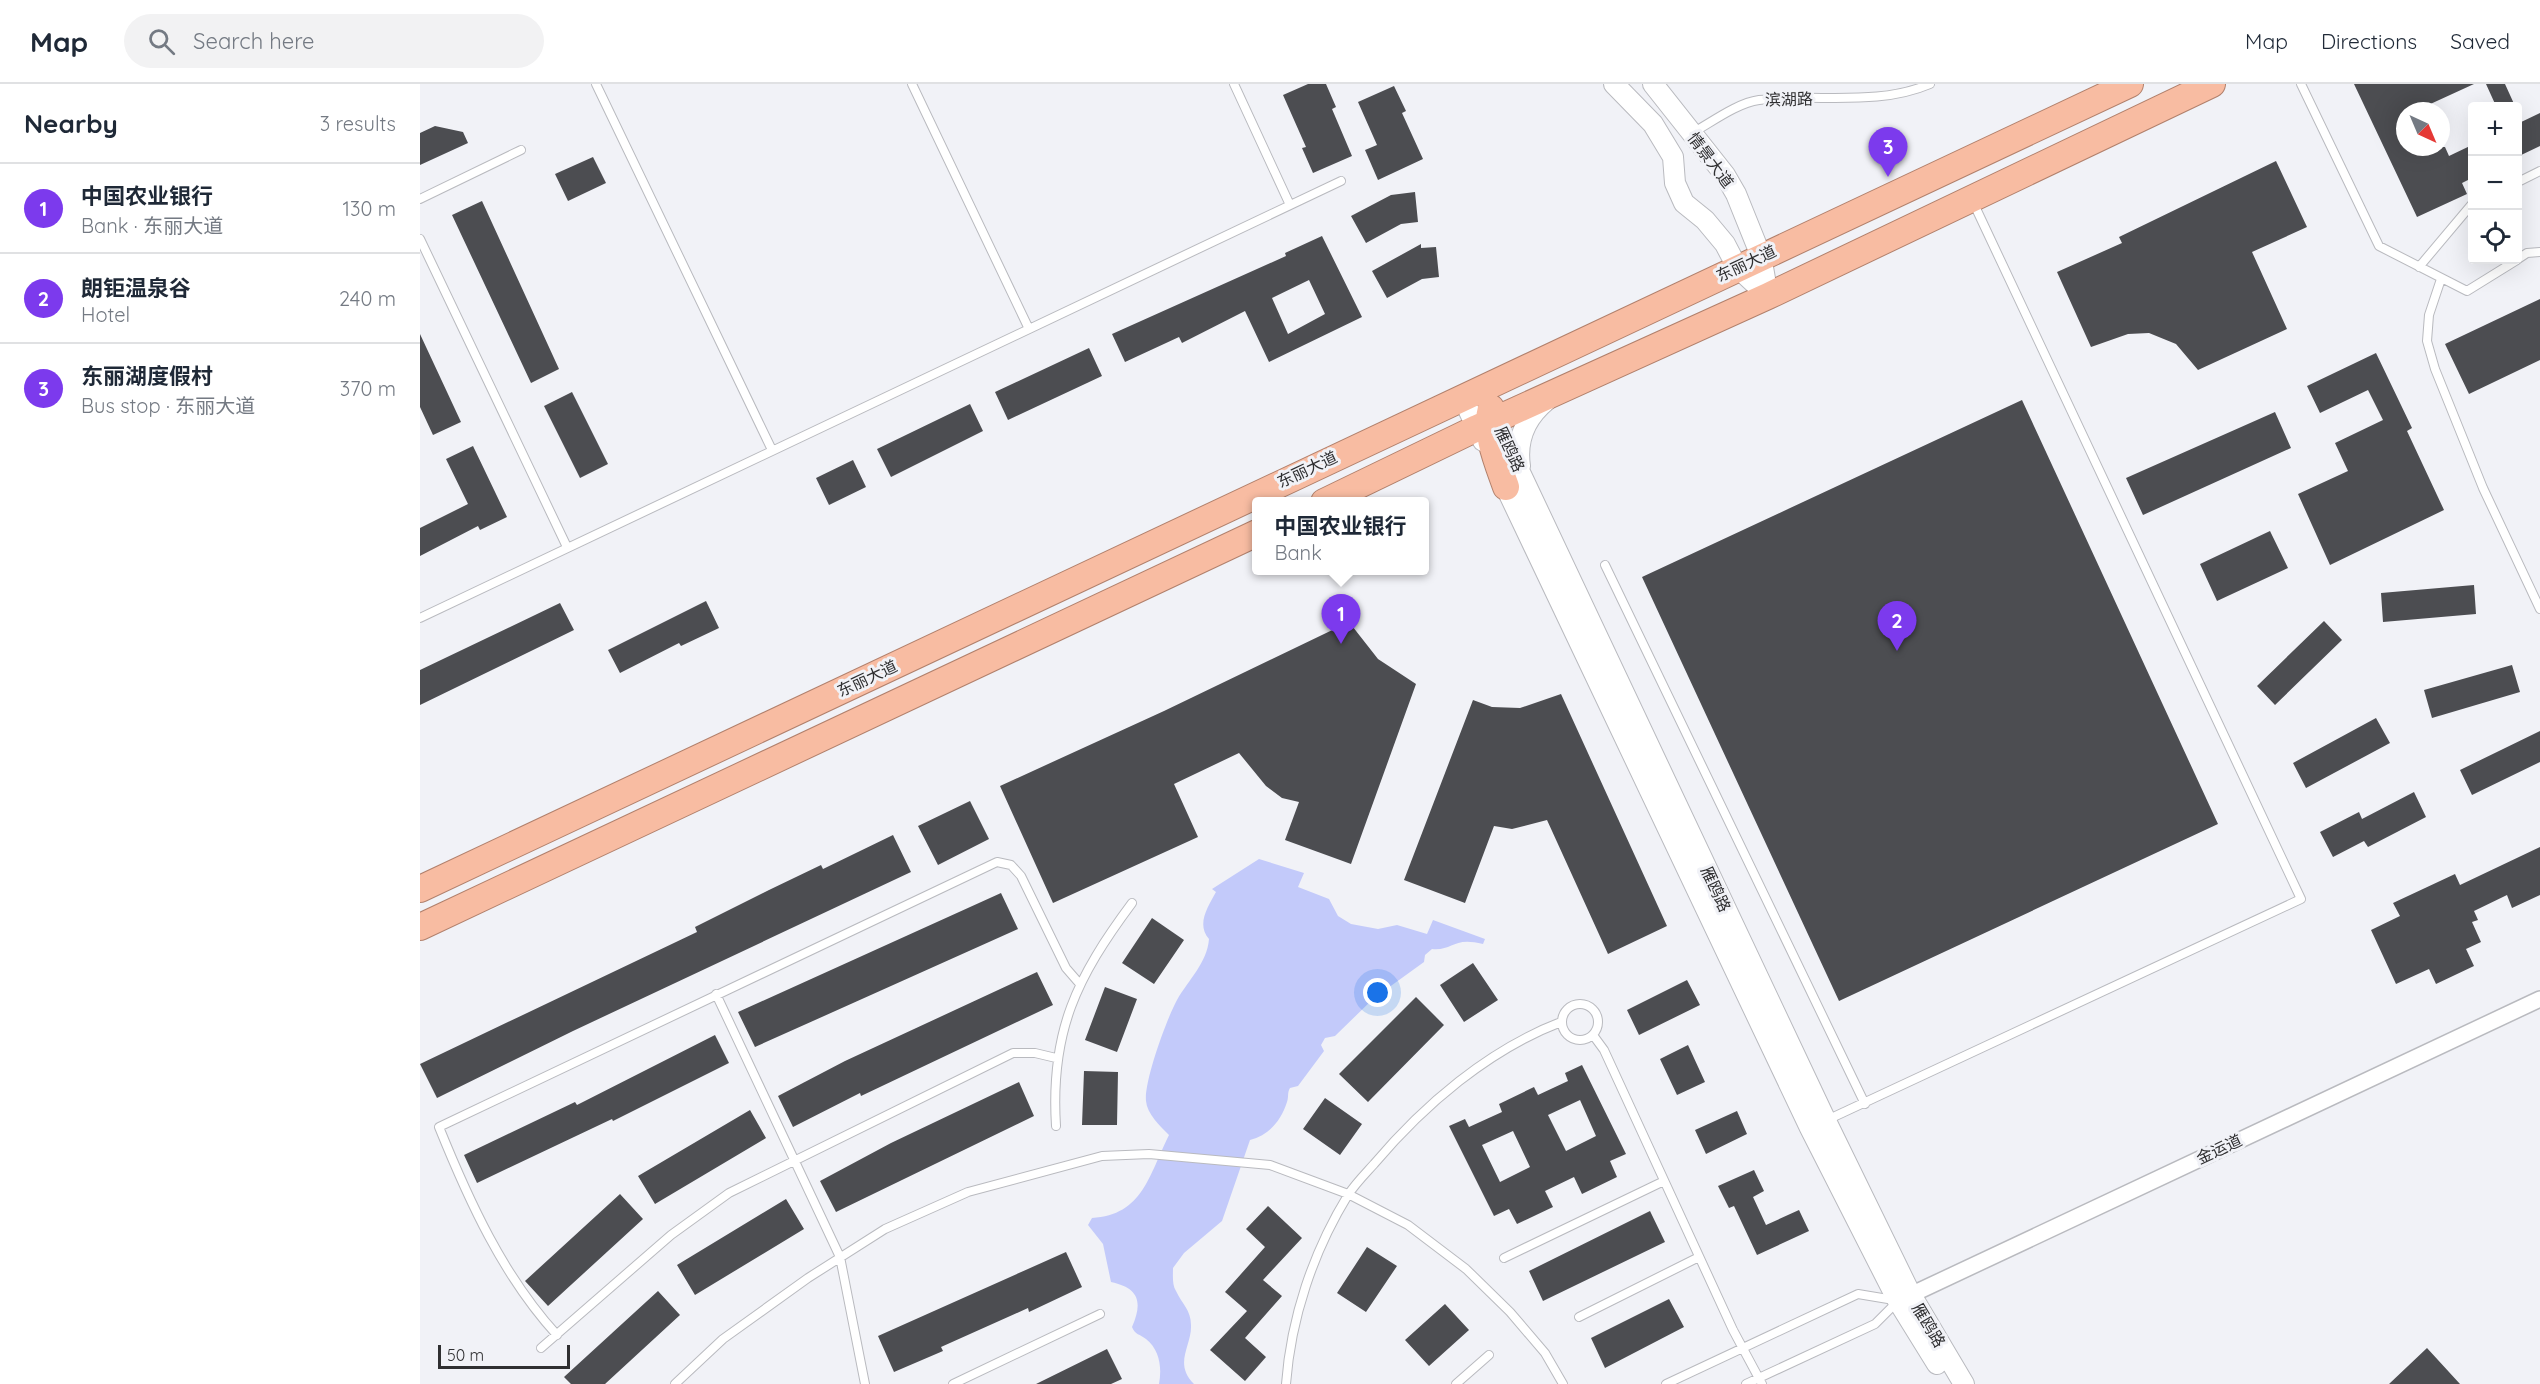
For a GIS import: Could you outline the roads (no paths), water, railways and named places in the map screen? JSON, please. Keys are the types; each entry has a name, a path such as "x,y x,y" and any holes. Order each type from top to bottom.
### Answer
{"highway":[{"name":"东丽大道","path":"1331,497 1482,410 1540,360 2130,84"},
{"name":"东丽大道","path":"1289,497 1482,410 1557,392 1768,296 2211,84"},
{"path":"1482,410 1514,482"},
{"name":"东丽大道","path":"420,889 1252,514"},
{"path":"420,927 1252,535"}],"street":[{"name":"情景大道","path":"1614,84 1653,124 1673,157 1675,183 1684,203 1705,220 1725,244 1737,267 1768,296"},
{"name":"情景大道","path":"1653,84 1725,175 1736,194 1761,255 1768,296"},
{"name":"雁鸥路","path":"1557,392 1536,410 1523,430 1514,482 1818,1124 1949,1384"},
{"name":"金运道","path":"1904,1297 2540,999"},
{"name":"雁鸥路","path":"1904,1297 1964,1384"}],"lane":[{"path":"596,84 772,450"},
{"path":"912,84 1029,329"},
{"path":"1234,84 1290,205"},
{"name":"滨湖路","path":"1691,133 1757,100 1883,96 1915,90 1930,84"},
{"path":"2301,84 2379,246 2468,291 2509,264"},
{"path":"420,199 521,150"},
{"path":"2522,180 2540,171"},
{"path":"420,618 1341,180"},
{"path":"1818,1124 2301,900 1971,198"},
{"path":"2419,267 2468,209"},
{"path":"420,239 567,547"},
{"path":"2522,256 2527,253 2540,252"},
{"path":"2441,279 2429,315 2427,341 2435,369 2483,488 2540,609"},
{"path":"1605,565 1865,1104"},
{"path":"557,1335 533,1309 494,1247 457,1170 440,1127 997,862 1011,865 1022,876 1066,968 1079,983"},
{"path":"1056,1126 1054,1094 1056,1058 1068,1010 1079,983 1104,941 1132,903"},
{"path":"716,994 840,1257 865,1384"},
{"path":"1286,1384 1288,1354 1305,1284 1348,1194 1392,1143 1443,1094 1489,1060 1533,1033 1561,1022 1567,1008 1574,1004 1589,1006 1597,1016 1598,1023 1593,1035 1580,1040 1567,1035 1561,1022"},
{"path":"1593,1035 1604,1050 1699,1257 1760,1381"},
{"path":"541,1348 671,1235 729,1193 1013,1053 1035,1053 1056,1058"},
{"path":"675,1384 723,1339 840,1257 885,1229 968,1192 1102,1156 1149,1154 1270,1166 1348,1194 1408,1225 1466,1269 1510,1312 1545,1353 1563,1384"},
{"path":"1504,1258 1664,1181"},
{"path":"1579,1317 1699,1257"},
{"path":"1666,1384 1858,1294 1904,1297"},
{"path":"1746,1384 1760,1381 1875,1324 1904,1297"},
{"path":"953,1384 1100,1314"},
{"path":"1456,1384 1490,1355"}],"water":[{"path":"1259,859 1304,873 1298,887 1329,899 1338,916 1351,924 1378,929 1397,925 1427,934 1433,920 1485,939 1483,944 1465,942 1432,949 1425,955 1424,962 1388,988 1378,987 1373,992 1373,999 1335,1036 1325,1038 1321,1045 1324,1051 1298,1086 1290,1088 1288,1100 1278,1121 1263,1135 1250,1140 1222,1221 1184,1253 1173,1268 1175,1289 1191,1320 1191,1333 1184,1362 1188,1376 1194,1384 1159,1384 1160,1366 1157,1354 1151,1343 1136,1333 1132,1327 1138,1303 1136,1297 1128,1288 1111,1282 1103,1244 1088,1225 1092,1218 1109,1215 1134,1201 1156,1164 1169,1135 1151,1115 1146,1101 1146,1092 1157,1050 1177,1000 1197,971 1208,948 1209,939 1203,927 1203,921 1216,892 1212,889"}],"place":[{"name":"东丽湖度假村","path":"1888,177"},
{"name":"中国农业银行","path":"1341,644"},
{"name":"朗钜温泉谷","path":"1897,651"}]}
